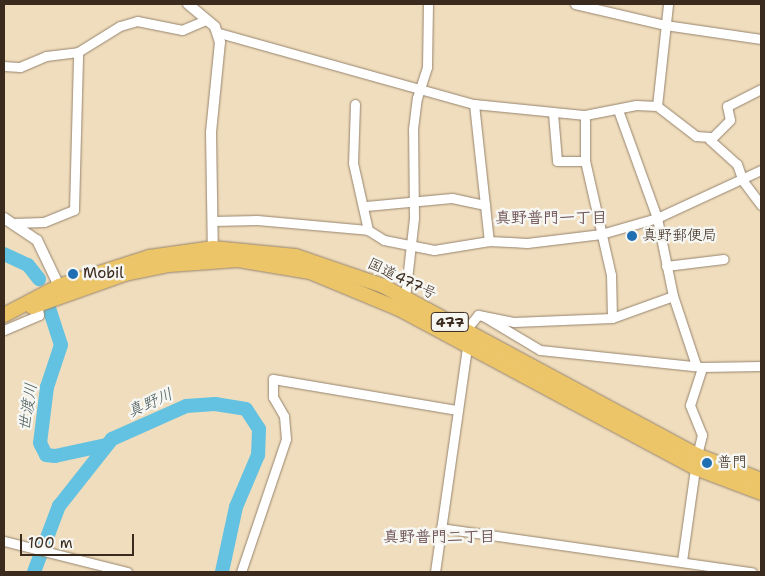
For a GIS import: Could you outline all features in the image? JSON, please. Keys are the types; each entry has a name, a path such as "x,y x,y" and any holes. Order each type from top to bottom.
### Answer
{"highway":[{"name":"国道477号","path":"37,300 144,269 213,254 282,266 340,282 696,462 761,492"},
{"name":"国道477号","path":"4,316 37,300 59,286 135,260 213,254 311,260 405,297 696,462 761,480"}],"street":[{"path":"188,4 219,33 474,104 585,115 657,106 696,136 710,137 730,120 727,106 761,89"},
{"path":"405,297 412,244 414,203 413,129 420,88 427,67 428,4"},
{"path":"575,4 665,25 761,39"},
{"path":"657,106 668,4"},
{"path":"4,66 20,67 46,56 78,52 120,26 137,21 182,30 206,20"},
{"path":"213,254 212,132 219,33"},
{"path":"9,220 44,222 74,210 78,52"},
{"path":"354,104 353,163 366,206 368,230"},
{"path":"474,104 489,240"},
{"path":"618,110 657,218 673,296 699,366 690,405 702,435 696,462 682,561"},
{"path":"552,113 557,161 585,161"},
{"path":"585,115 585,161 611,275 612,318"},
{"path":"710,137 711,143 737,164 761,205"},
{"path":"213,221 257,220 368,230 384,240 412,244 434,250 489,240 527,244 601,234 657,218 742,175 761,170"},
{"path":"366,206 452,198 484,205"},
{"path":"9,220 37,240 48,254 59,286"},
{"path":"666,266 724,259"},
{"path":"435,572 467,346 465,331 475,316 514,322 612,318 673,296"},
{"path":"4,330 39,315 37,300"},
{"path":"483,316 540,350 699,366 761,366"},
{"path":"241,572 286,439 284,416 273,397 273,379 457,410"},
{"path":"441,528 752,572"},
{"path":"4,541 127,572"}],"waterway":[{"name":"世渡川","path":"4,254 28,265 39,279"},
{"name":"世渡川","path":"48,305 61,345 47,387 40,443 46,455 55,456 106,445"},
{"name":"真野川","path":"34,572 59,506 112,439 186,406 215,404 246,409 259,429 258,455 236,507 222,572"}],"place":[{"name":"真野郵便局","path":"632,236"},
{"name":"Mobil","path":"73,274"},
{"name":"普門","path":"707,463"}],"district":[{"name":"真野普門一丁目","path":"551,218"},
{"name":"真野普門二丁目","path":"439,537"}]}
